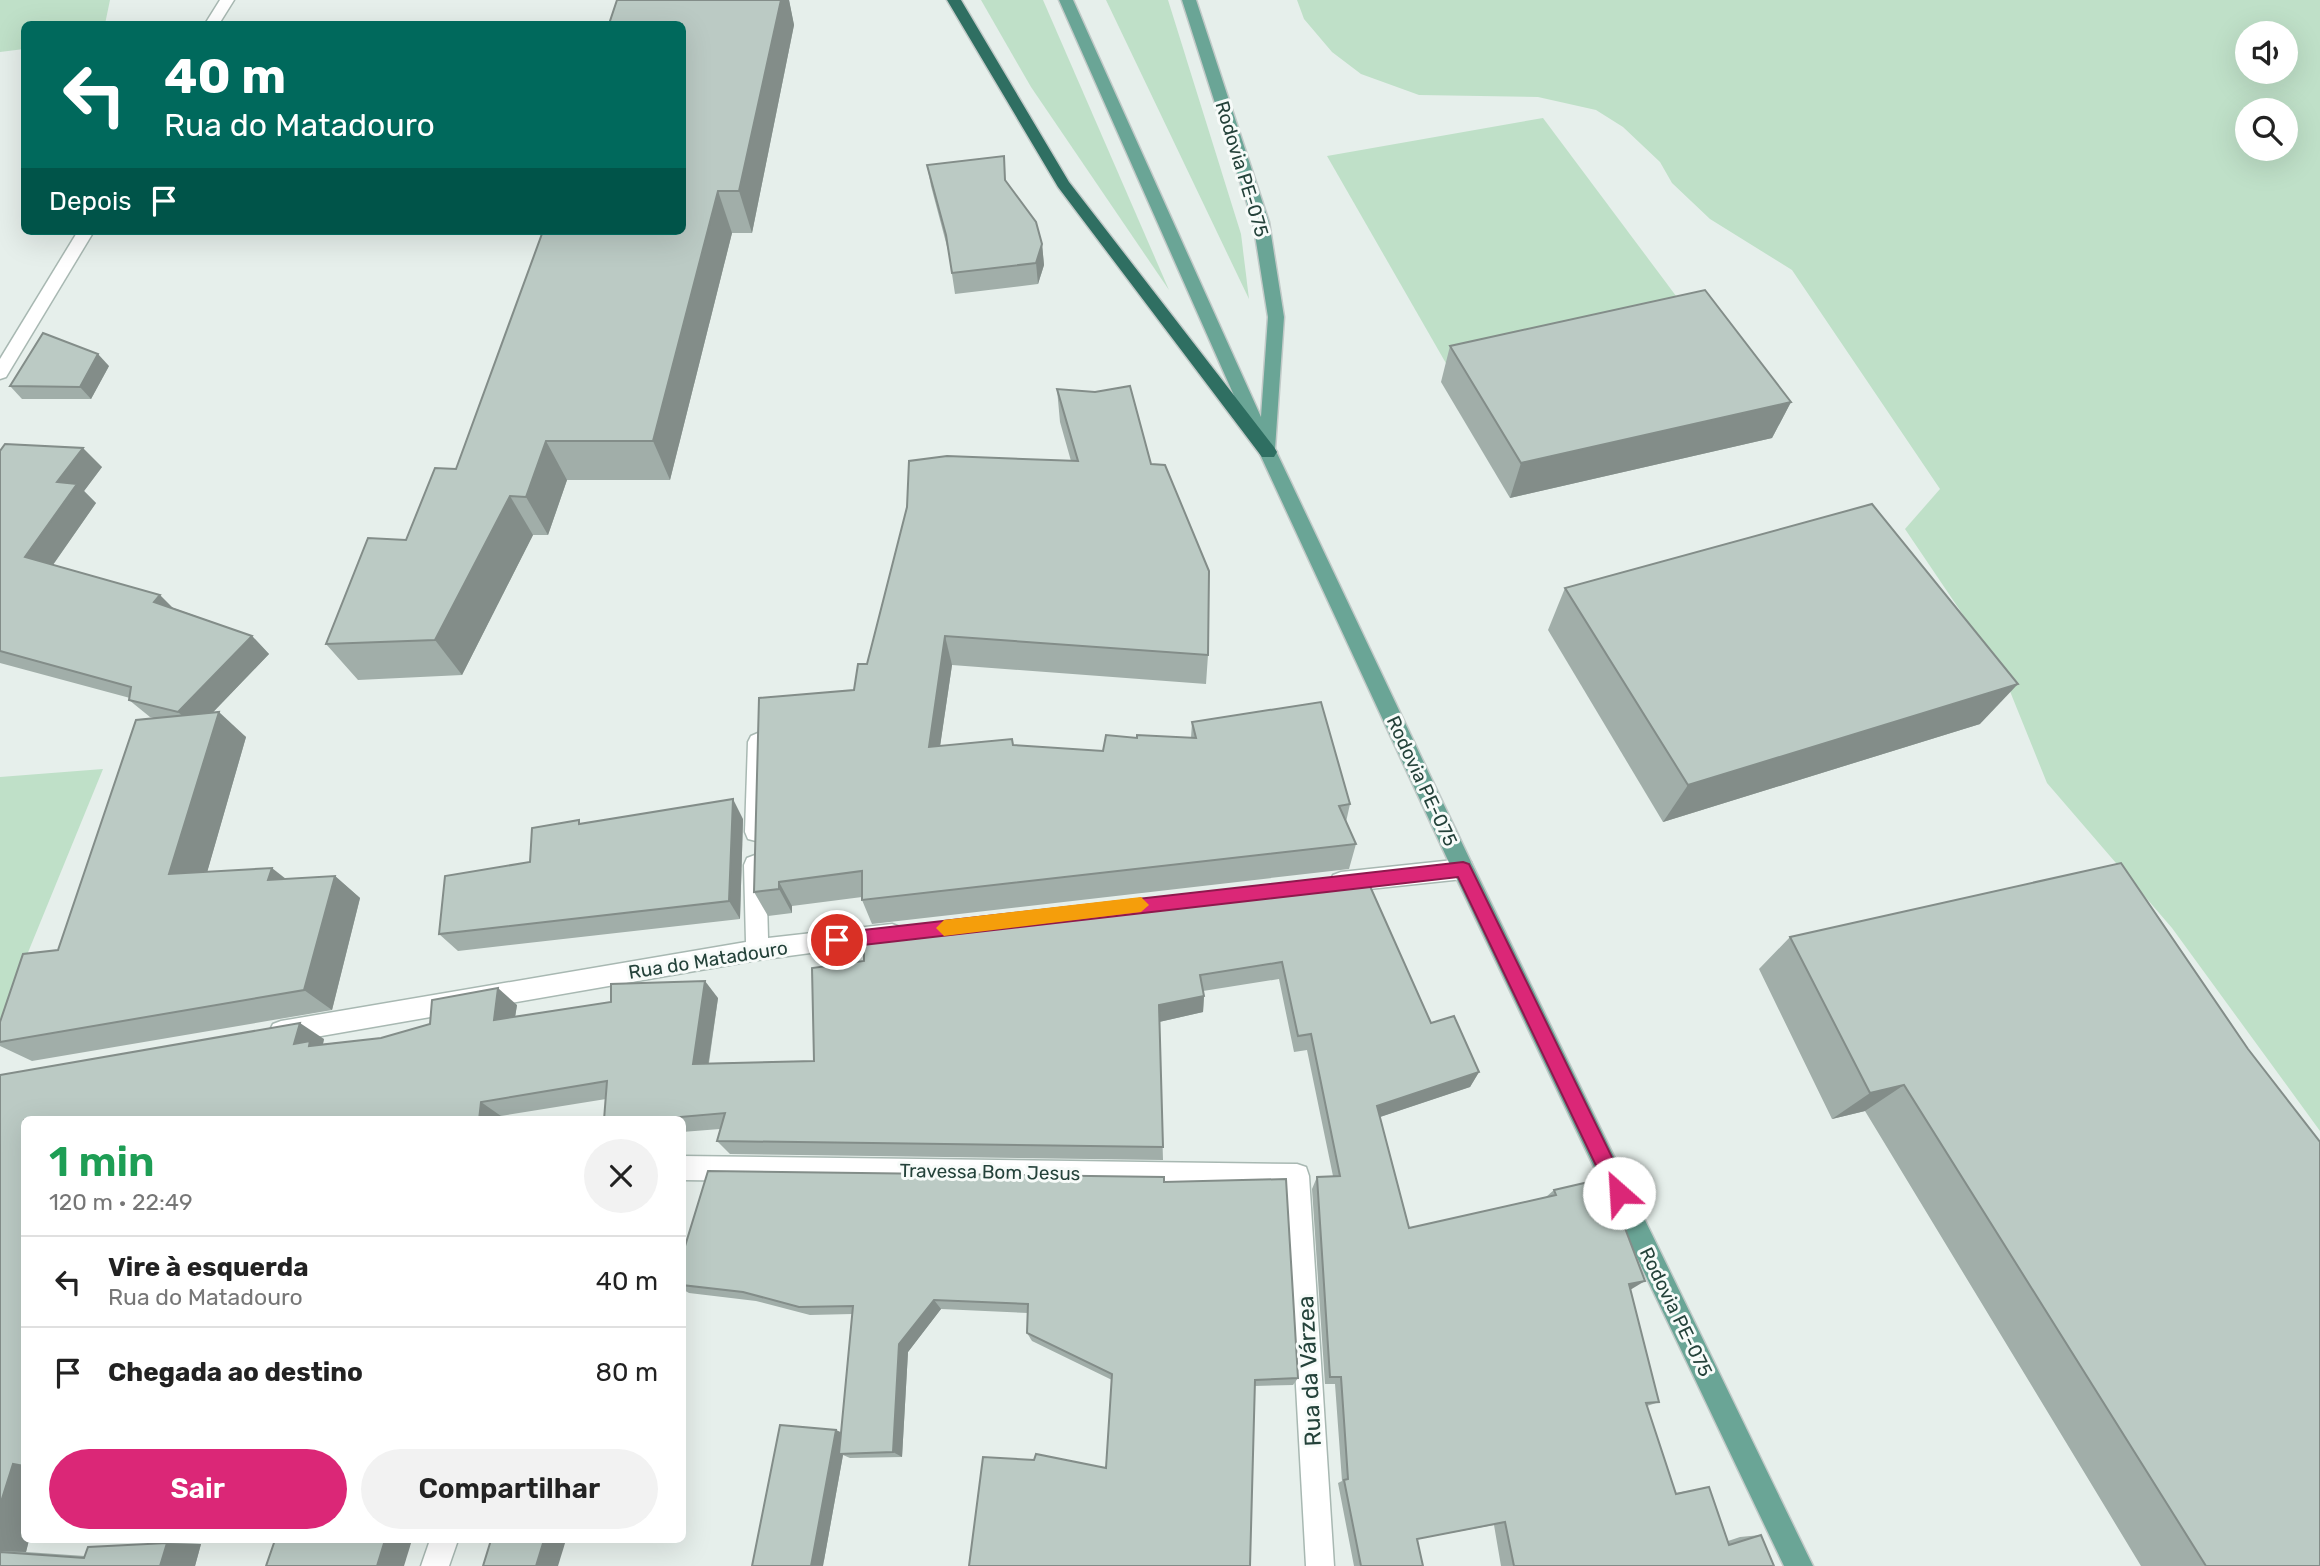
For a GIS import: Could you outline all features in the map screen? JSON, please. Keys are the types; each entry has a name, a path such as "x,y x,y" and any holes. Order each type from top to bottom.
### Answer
{"highway":[{"path":"954,0 1063,184 1268,452"}],"main road":[{"path":"1066,0 1268,452"},
{"name":"Rodovia PE-075","path":"1189,0 1261,222 1276,317 1268,452 1463,869 1799,1566"}],"street":[{"path":"214,21 227,0"},
{"path":"0,373 84,235"},
{"path":"758,950 754,918 759,727"},
{"path":"1314,885 1463,869"},
{"name":"Rua do Matadouro","path":"262,1036 758,950 921,930"},
{"name":"Travessa Bom Jesus","path":"686,1168 1297,1175"},
{"name":"Rua da Várzea","path":"1297,1175 1321,1566"},
{"path":"435,1566 442,1543"}],"green space":[{"path":"0,0 110,0 106,21 21,21 21,49 0,52"},
{"path":"981,0 1043,0 1169,290 1031,87"},
{"path":"1106,0 1168,0 1241,234 1249,299"},
{"path":"1297,0 2320,0 2320,1131 2172,928 2047,783 2003,674 1905,529 1940,489 1792,270 1710,219 1672,183 1660,162 1623,127 1596,110 1538,97 1419,95 1361,74 1332,52 1304,19"},
{"path":"1543,118 1697,324 1455,379 1327,156"},
{"path":"103,769 0,1021 0,777"}],"building":[{"path":"617,0 781,0 739,191 718,191 653,441 546,441 526,497 510,496 435,640 326,644 368,538 406,540 435,468 456,469 542,235 686,235 686,21 610,21"},
{"path":"1004,156 1005,180 1036,222 1042,244 1036,263 952,273 946,235 927,165"},
{"path":"1705,290 1791,402 1521,463 1450,346"},
{"path":"43,333 98,354 80,387 10,386"},
{"path":"1130,386 1151,464 1165,465 1209,571 1208,655 945,636 929,747 1012,739 1013,745 1103,751 1106,735 1196,738 1192,722 1321,702 1350,804 1339,806 1356,844 862,900 862,871 779,882 779,889 754,892 759,698 854,690 858,664 867,664 907,507 909,461 947,456 1078,461 1057,389 1095,392"},
{"path":"5,444 83,448 57,482 77,484 25,557 160,595 154,602 252,636 178,712 129,700 131,687 0,651 0,451"},
{"path":"1872,504 2018,684 1688,785 1565,588"},
{"path":"219,712 169,874 272,868 268,880 335,876 304,990 0,1042 0,1022 23,954 58,950 136,720"},
{"path":"733,799 729,901 439,934 445,876 530,862 532,828 579,820 579,824"},
{"path":"2121,863 2248,1049 2320,1142 2320,1566 2206,1566 1904,1085 1870,1093 1790,937"},
{"path":"1365,875 1431,1023 1454,1016 1479,1072 1377,1106 1409,1228 1556,1195 1554,1190 1606,1178 1645,1281 1629,1284 1659,1402 1646,1403 1676,1494 1709,1487 1729,1545 1761,1535 1774,1566 1514,1566 1505,1522 1417,1539 1423,1566 1361,1566 1344,1480 1348,1479 1341,1377 1330,1377 1317,1177 1340,1176 1311,1034 1298,1036 1282,962 1200,975 1204,996 1159,1005 1163,1147 717,1141 725,1113 686,1116 604,1116 607,1081 481,1102 479,1116 21,1116 21,1465 13,1464 0,1505 0,1075 300,1023 294,1044 310,1041 309,1046 381,1038 430,1024 432,1000 498,988 494,1020 611,1002 611,984 705,981 693,1064 814,1061 812,968 864,961 864,932"},
{"path":"708,1171 1164,1177 1164,1182 1286,1179 1298,1378 1255,1380 1250,1566 969,1566 983,1457 1034,1460 1036,1454 1106,1468 1112,1374 1027,1333 1028,1304 934,1300 899,1344 893,1452 839,1454 853,1306 799,1307 743,1292 686,1285 686,1243"},
{"path":"780,1425 836,1430 811,1566 752,1566"},
{"path":"167,1543 160,1566 0,1566 0,1552 84,1558 88,1547"},
{"path":"274,1543 384,1543 377,1566 266,1566"},
{"path":"490,1543 543,1543 536,1566 483,1566"}],"slow traffic":[{"path":"944,928 1141,905"}],"route":[{"path":"837,940 1463,869 1619,1193"}]}
